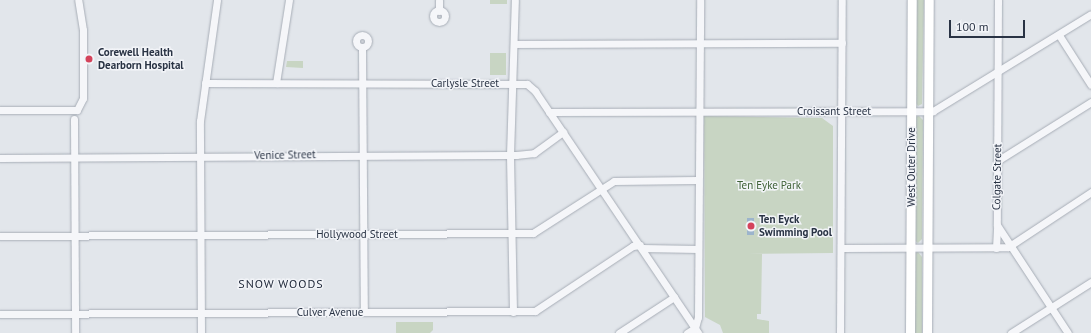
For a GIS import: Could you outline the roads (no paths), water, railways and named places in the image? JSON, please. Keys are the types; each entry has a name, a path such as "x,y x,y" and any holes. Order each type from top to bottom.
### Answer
{"main road":[{"name":"West Outer Drive","path":"910,333 912,0"},
{"name":"West Outer Drive","path":"927,333 929,0"}],"street":[{"path":"0,110 77,110 81,103 83,34 78,0"},
{"path":"201,333 200,156 205,83 218,0"},
{"path":"276,83 289,0"},
{"path":"513,312 510,155 515,0"},
{"path":"687,333 696,330 698,249 697,180 700,112 700,0"},
{"path":"840,333 842,0"},
{"name":"Colgate Street","path":"998,0 997,225 1068,333"},
{"name":"Croissant Street","path":"549,112 928,112 938,110 998,74 1091,14"},
{"path":"1059,35 1091,85"},
{"path":"514,44 842,43"},
{"path":"362,48 364,312"},
{"name":"Carlysle Street","path":"205,83 512,82 532,87 696,330"},
{"path":"997,161 1091,102"},
{"path":"74,119 73,157 76,333"},
{"name":"Venice Street","path":"0,158 510,155 534,153 563,132"},
{"name":"Hollywood Street","path":"0,236 536,232 601,188 618,180 697,180"},
{"path":"841,248 996,248 1010,246 1091,192"},
{"path":"996,248 997,225"},
{"name":"Culver Avenue","path":"0,314 513,312 542,309 633,246 698,249"},
{"path":"1011,333 1091,282"},
{"path":"619,333 674,297"}],"water":[{"name":"Ten Eyck Swimming Pool","path":"747,218 754,218 754,235 747,235"}],"place":[{"name":"Corewell Health Dearborn Hospital","path":"89,59"},
{"name":"Ten Eyck Swimming Pool","path":"751,226"}],"district":[{"name":"SNOW WOODS","path":"281,284"}],"park label":[{"name":"Ten Eyke Park","path":"769,185"}]}
